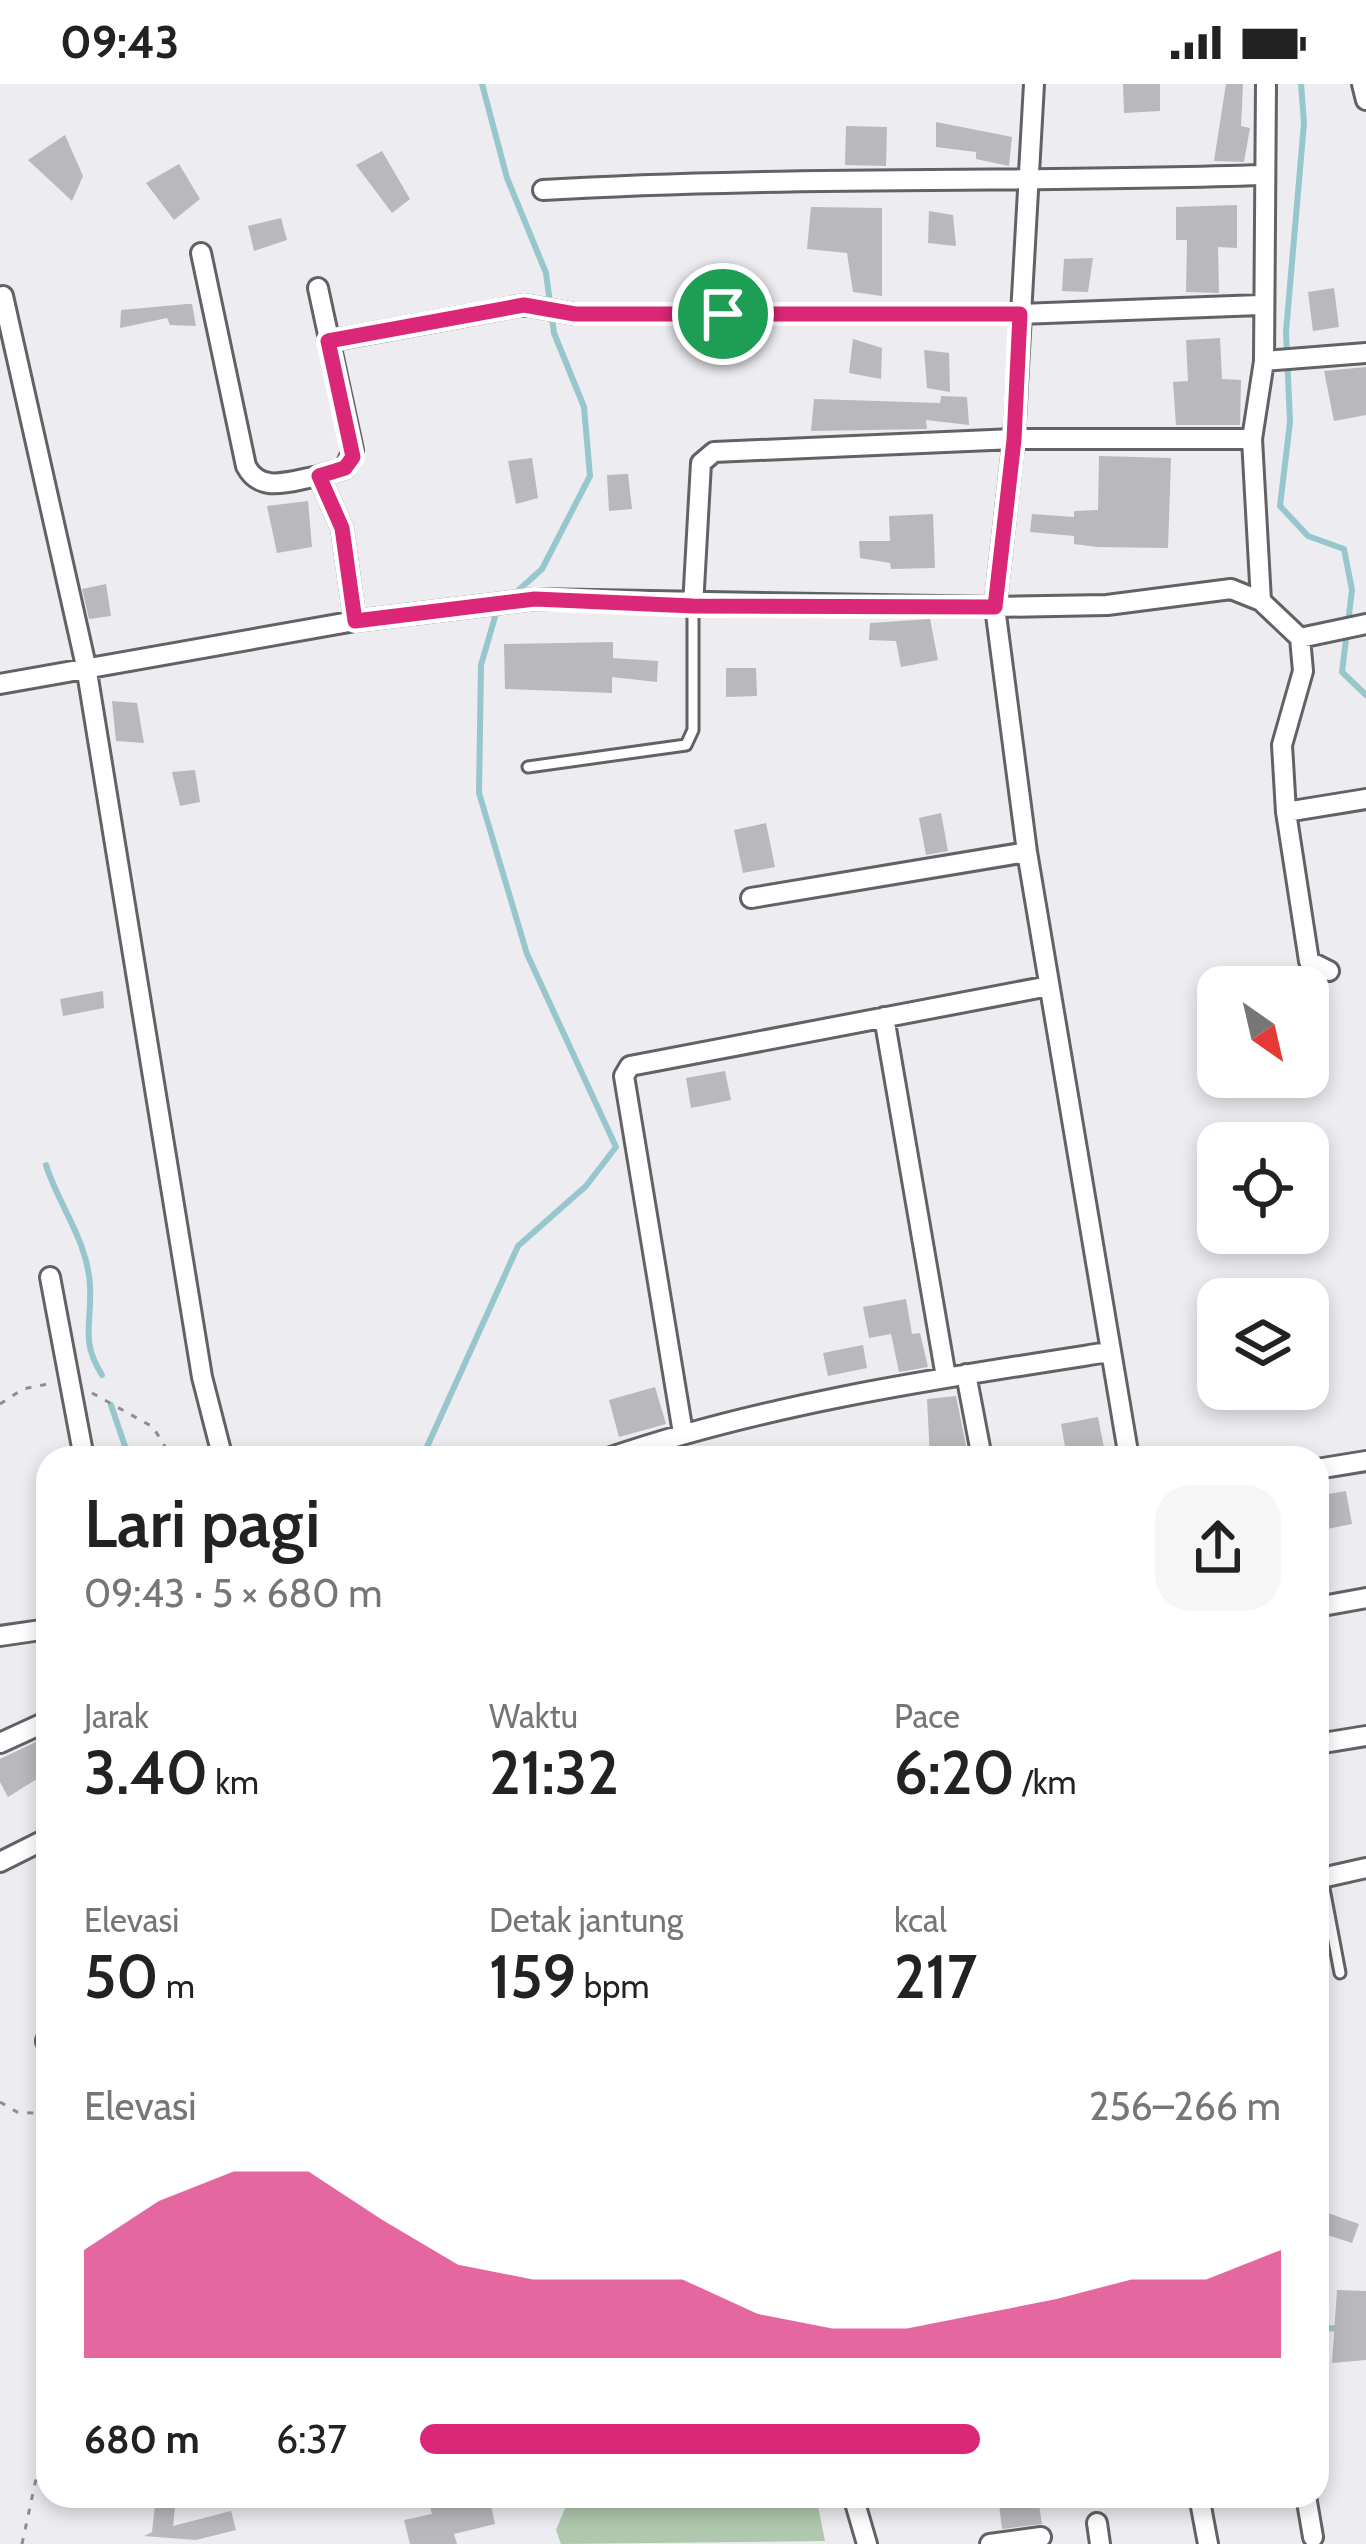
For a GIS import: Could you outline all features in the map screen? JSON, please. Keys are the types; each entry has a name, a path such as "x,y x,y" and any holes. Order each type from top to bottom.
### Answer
{"street":[{"path":"1034,84 1014,440 995,607 1027,852 1127,1446"},
{"path":"1261,601 1252,439 1271,361 1260,304 1266,84"},
{"path":"1362,84 1366,100"},
{"path":"542,190 743,179 1026,183 1263,175"},
{"path":"201,253 249,474 266,484 345,468 353,457 317,288"},
{"path":"3,296 86,666 202,1377 219,1446"},
{"path":"328,341 524,305 575,314 1020,314 1260,304"},
{"path":"1271,361 1366,353"},
{"path":"693,606 701,463 714,452 1014,440 1252,439"},
{"path":"319,476 342,528 355,621"},
{"path":"0,684 355,621 535,599 693,606 995,607 1107,605 1231,589 1261,601 1300,638 1303,671 1282,745 1286,812 1309,961 1319,966"},
{"path":"1300,638 1365,624"},
{"path":"1286,812 1366,799"},
{"path":"751,898 1027,852"},
{"path":"682,1432 625,1073 643,1060 1049,986"},
{"path":"884,1017 946,1377"},
{"path":"50,1277 82,1446"},
{"path":"642,1446 682,1432 946,1377 1109,1352"},
{"path":"966,1374 980,1446"},
{"path":"1329,1467 1366,1461"},
{"path":"1329,1605 1366,1598"},
{"path":"0,1636 36,1630"},
{"path":"0,1743 36,1726"},
{"path":"1329,1742 1366,1736"},
{"path":"0,1862 36,1844"},
{"path":"1329,1877 1366,1868"},
{"path":"857,2508 867,2544"},
{"path":"1201,2508 1208,2544"},
{"path":"1308,2508 1312,2537"},
{"path":"1097,2523 1100,2544"},
{"path":"990,2544 1041,2537"}],"lane":[{"path":"528,767 686,746 693,730 693,606"},
{"path":"1329,1923 1340,1972"}],"path":[{"path":"0,2102 16,2112 36,2113"},
{"path":"22,2544 36,2480"}],"green space":[{"path":"565,2508 818,2508 825,2541 561,2544 556,2530"}],"building":[{"path":"1123,84 1160,84 1160,111 1124,113"},
{"path":"1226,84 1243,84 1241,126 1250,128 1244,162 1214,161"},
{"path":"936,122 1012,137 1009,166 976,159 976,152 936,147"},
{"path":"846,126 887,127 886,166 845,165"},
{"path":"65,135 83,176 72,201 28,160"},
{"path":"382,151 410,199 392,213 356,165"},
{"path":"179,164 200,199 174,220 146,183"},
{"path":"1237,205 1237,248 1218,247 1219,293 1186,292 1187,240 1176,240 1176,207"},
{"path":"811,207 882,208 882,296 853,292 847,253 807,249"},
{"path":"929,211 953,215 956,246 928,243"},
{"path":"281,218 287,240 254,251 248,226"},
{"path":"1093,258 1088,292 1062,291 1064,259"},
{"path":"1334,288 1339,327 1313,331 1308,292"},
{"path":"192,304 196,326 170,325 167,318 120,328 121,310"},
{"path":"1220,338 1222,379 1241,380 1240,425 1176,425 1173,382 1188,381 1186,340"},
{"path":"853,339 882,348 881,379 849,373"},
{"path":"924,350 949,353 950,392 927,388"},
{"path":"1366,367 1366,415 1334,421 1324,371"},
{"path":"941,396 967,397 969,425 926,420 927,429 811,431 814,399 940,403"},
{"path":"1099,456 1171,458 1168,548 1097,547 1074,544 1074,536 1030,532 1032,514 1074,517 1074,511 1098,510"},
{"path":"532,458 538,498 516,504 508,461"},
{"path":"628,474 632,509 609,511 607,475"},
{"path":"308,501 312,547 277,553 267,506"},
{"path":"933,514 935,568 891,569 890,563 860,558 859,541 890,541 889,516"},
{"path":"106,584 111,616 89,619 82,589"},
{"path":"930,619 938,660 901,667 896,641 869,640 870,623"},
{"path":"613,642 613,658 658,661 657,682 612,677 612,693 505,689 504,644"},
{"path":"726,668 756,668 757,696 726,697"},
{"path":"112,701 137,703 144,743 116,741"},
{"path":"195,770 200,802 180,806 172,772"},
{"path":"941,813 948,851 926,855 919,818"},
{"path":"766,823 775,867 743,873 734,830"},
{"path":"103,991 104,1008 63,1016 60,999"},
{"path":"725,1071 731,1100 691,1108 686,1078"},
{"path":"906,1299 912,1334 920,1333 928,1367 899,1372 891,1334 869,1338 863,1307"},
{"path":"863,1345 867,1368 828,1376 823,1353"},
{"path":"655,1387 666,1424 619,1437 609,1400"},
{"path":"956,1396 966,1446 929,1446 927,1399"},
{"path":"1098,1417 1104,1446 1065,1446 1061,1424"},
{"path":"1346,1491 1352,1524 1329,1529 1329,1494"},
{"path":"36,1742 36,1780 8,1797 0,1782 0,1759"},
{"path":"1329,2213 1359,2224 1352,2243 1329,2236"},
{"path":"1337,2290 1366,2291 1366,2360 1332,2363"},
{"path":"155,2508 175,2508 173,2526 231,2511 236,2530 196,2540 144,2536 152,2532"},
{"path":"430,2508 492,2508 495,2524 454,2534 457,2544 410,2544 404,2520 432,2514"},
{"path":"999,2508 1039,2508 1042,2524 1002,2529"}],"waterway":[{"path":"482,84 507,178 546,273 554,333 584,407 590,476 542,569 511,597"},
{"path":"1301,84 1304,123 1286,332 1290,422 1280,506 1308,536 1344,549 1352,590 1342,672 1366,695"},
{"path":"427,1446 518,1246 586,1186 616,1147 527,954 479,793 481,665 497,610"},
{"path":"46,1165 84,1254 90,1286 89,1342 102,1375"},
{"path":"111,1405 125,1446"},
{"path":"1329,2328 1337,2328"}],"route":[{"path":"524,305 575,314 723,314 1020,314 1014,440 995,607 693,606 535,599 355,621 342,528 319,476 345,468 353,457 328,341 524,305"}]}
